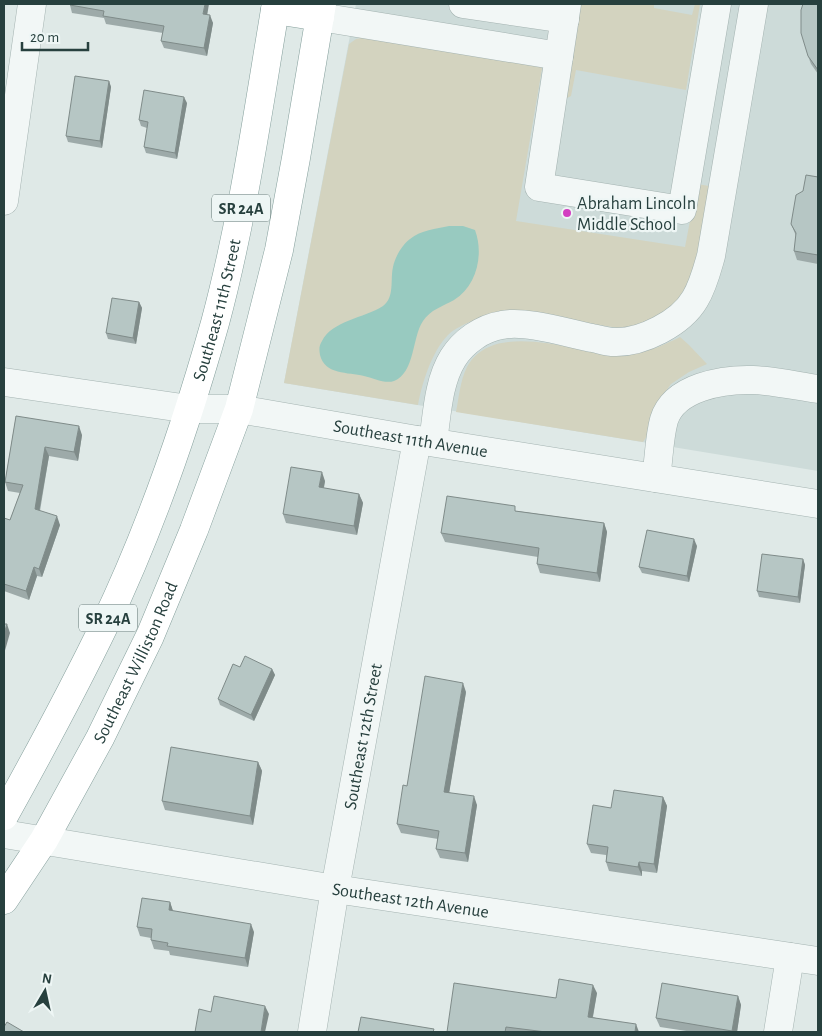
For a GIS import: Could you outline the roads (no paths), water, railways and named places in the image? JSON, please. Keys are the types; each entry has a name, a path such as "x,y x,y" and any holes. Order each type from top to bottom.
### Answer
{"highway":[{"path":"276,7 321,10"},
{"name":"Southeast 11th Street","path":"189,409 215,322 236,236 276,7"},
{"name":"SR 24A","path":"239,409 278,250 321,10"},
{"name":"SR 24A","path":"4,816 57,720 106,622 150,519 189,409"},
{"name":"Southeast Williston Road","path":"4,900 44,840 100,738 150,636 194,530 239,409"}],"street":[{"path":"4,201 32,4"},
{"path":"464,4 566,11 539,187 682,210 716,4"},
{"name":"Southeast 12th Street","path":"312,1032 335,889 425,441 443,379 452,359 464,343 482,332 502,325 524,324 614,342 631,340 652,334 669,324 685,312 696,299 711,256 754,4"},
{"path":"491,45 512,8"},
{"path":"321,10 491,45 559,56"},
{"path":"656,478 664,420 672,406 690,390 721,382 753,380 818,388"},
{"name":"Southeast 11th Avenue","path":"4,382 189,409 239,409 818,504"},
{"name":"Southeast 12th Avenue","path":"4,834 335,889 818,962"},
{"path":"778,1032 790,957"}],"place":[{"name":"Abraham Lincoln Middle School","path":"567,213"}]}
